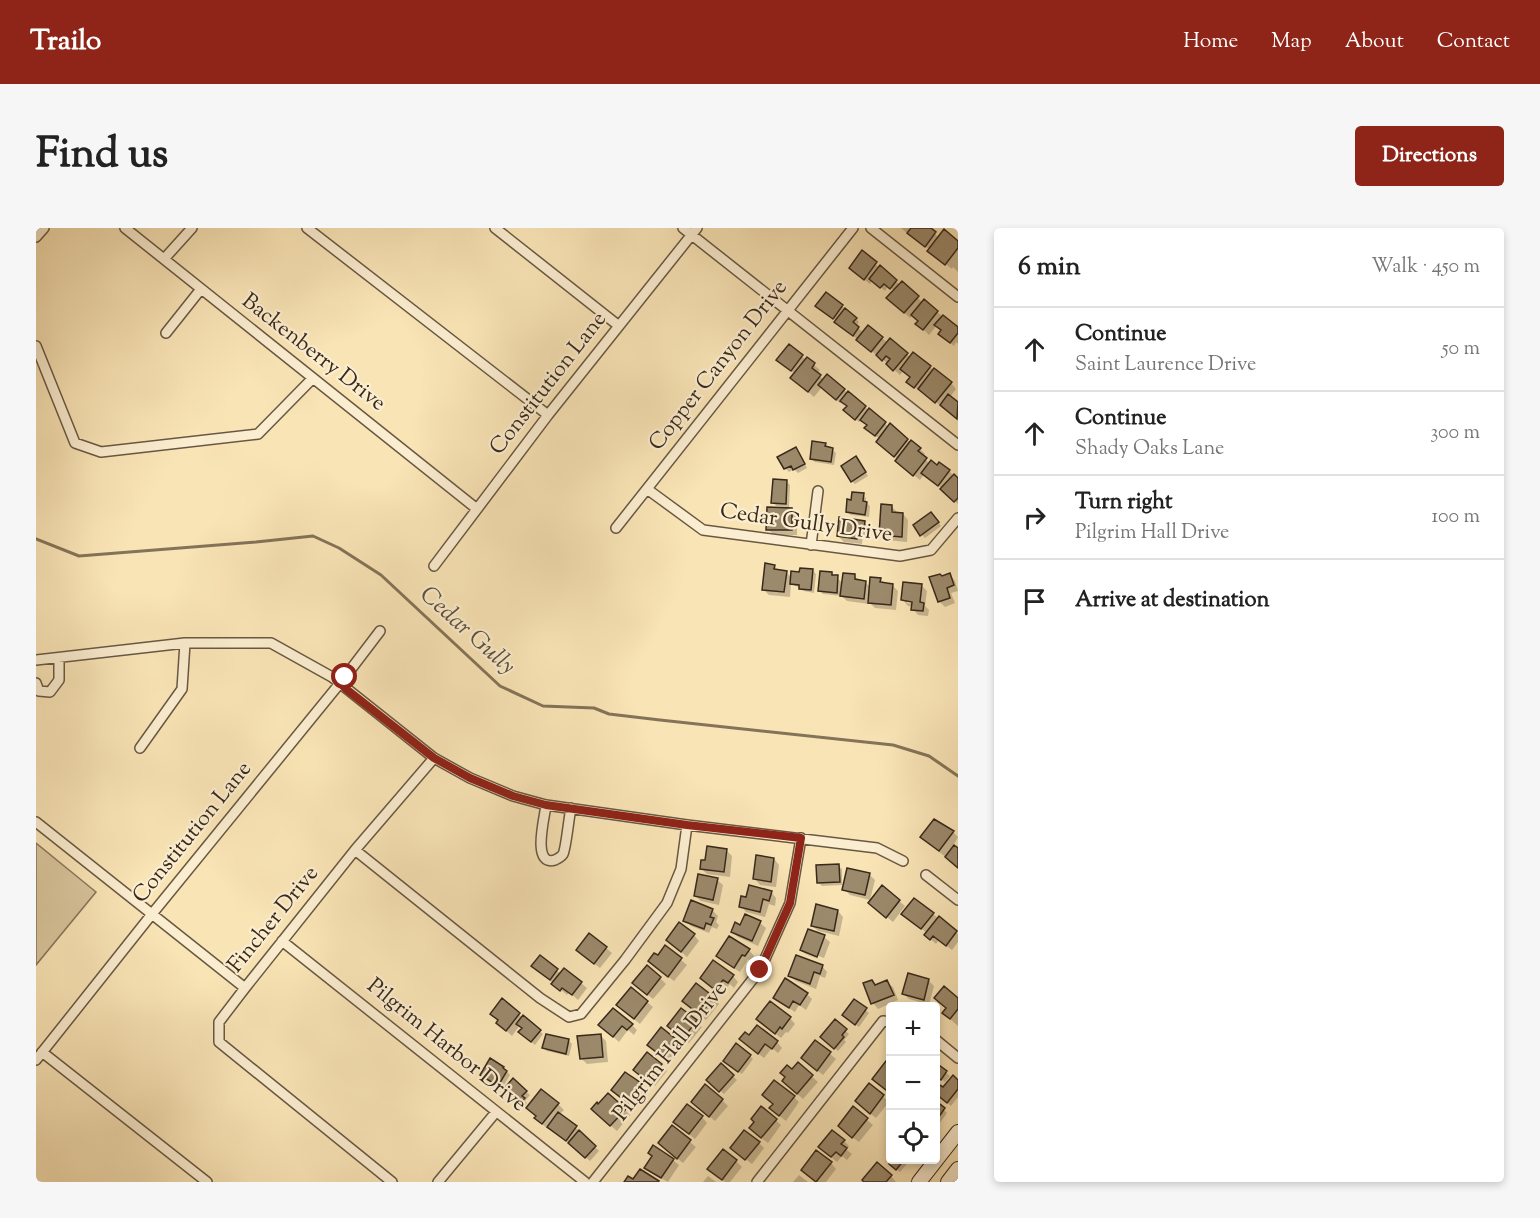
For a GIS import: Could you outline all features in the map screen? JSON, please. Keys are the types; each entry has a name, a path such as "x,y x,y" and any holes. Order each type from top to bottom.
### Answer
{"main road":[{"path":"920,1182 958,1132"},
{"path":"948,1182 958,1169"}],"street":[{"path":"36,237 44,228"},
{"name":"Backenberry Drive","path":"125,228 477,509"},
{"path":"164,259 192,228"},
{"path":"307,228 548,415"},
{"path":"495,228 619,326"},
{"path":"683,228 694,231 787,311 958,445"},
{"name":"Copper Canyon Drive","path":"616,528 853,228"},
{"path":"871,228 958,297"},
{"name":"Constitution Lane","path":"434,566 548,415 694,231"},
{"path":"166,333 201,289"},
{"path":"36,346 75,443 101,452 258,434 313,378"},
{"name":"Cedar Gully Drive","path":"647,489 702,530 900,556 931,550 958,518"},
{"path":"811,545 818,492"},
{"name":"Constitution Lane","path":"39,1056 380,632"},
{"path":"140,748 182,689 185,643"},
{"path":"36,660 185,643 271,643 332,677 434,758 470,778 513,796 546,805 878,848 903,861"},
{"path":"36,683 39,691 50,692 59,680 59,658"},
{"name":"Fincher Drive","path":"392,1182 219,1042 219,1022 355,850 434,758"},
{"path":"546,805 540,849 543,857 550,860 557,860 563,854 571,808"},
{"path":"36,822 245,988"},
{"path":"355,850 540,998 569,1017 581,1014 667,903 681,868 687,825"},
{"name":"Pilgrim Hall Drive","path":"593,1182 760,970 790,903 801,838"},
{"path":"926,875 958,900"},
{"name":"Pilgrim Harbor Drive","path":"282,941 585,1182"},
{"path":"757,1182 883,1021 886,1021"},
{"path":"940,1043 958,1058"},
{"path":"39,1056 207,1182"},
{"path":"438,1182 496,1112"}],"shaded area":[{"path":"36,843 96,892 36,965"}],"building":[{"path":"911,228 931,228 936,232 925,247 907,233"},
{"path":"944,229 958,241 958,248 945,265 927,251"},
{"path":"862,250 877,262 864,280 849,268"},
{"path":"880,265 897,280 890,289 884,284 880,288 869,279"},
{"path":"902,281 919,296 904,313 886,298"},
{"path":"826,292 843,305 833,319 815,306"},
{"path":"924,299 938,311 923,330 915,324 918,321 911,315"},
{"path":"845,308 857,318 853,322 859,327 853,336 834,322"},
{"path":"943,315 958,327 958,333 950,343 938,334 941,330 934,325"},
{"path":"868,325 883,337 871,352 856,340"},
{"path":"890,338 908,353 893,371 886,364 890,359 886,356 882,361 876,355"},
{"path":"789,344 803,355 791,371 776,360"},
{"path":"913,352 931,366 914,388 906,382 910,377 900,369"},
{"path":"807,357 815,363 812,368 821,375 808,392 790,378"},
{"path":"934,368 952,382 935,403 918,389"},
{"path":"827,374 845,389 836,400 818,385"},
{"path":"848,391 866,406 855,420 843,410 847,406 840,401"},
{"path":"948,394 958,402 957,419 940,405"},
{"path":"869,408 886,422 875,436 864,428 867,425 860,420"},
{"path":"890,423 908,439 894,457 876,442"},
{"path":"911,440 921,448 918,451 927,458 913,476 895,461"},
{"path":"812,441 826,443 825,446 833,448 831,462 810,459"},
{"path":"796,447 805,464 793,470 791,466 784,469 777,457"},
{"path":"856,456 866,472 851,482 841,466"},
{"path":"931,460 937,465 939,462 950,470 938,486 921,473"},
{"path":"954,474 958,478 958,498 954,502 940,489"},
{"path":"773,479 787,480 786,504 771,503"},
{"path":"852,492 864,493 863,501 867,502 865,515 846,512 847,499 851,500"},
{"path":"881,504 892,505 892,512 903,513 902,537 879,535"},
{"path":"767,507 792,508 792,530 766,530"},
{"path":"931,512 939,522 920,536 913,525"},
{"path":"839,517 865,521 864,531 858,530 857,539 837,536"},
{"path":"765,563 775,565 774,569 787,571 784,592 762,590"},
{"path":"800,568 813,569 811,590 799,589 799,585 790,584 791,571 799,572"},
{"path":"820,571 838,575 837,593 818,591"},
{"path":"843,573 855,574 855,579 866,581 864,599 840,596"},
{"path":"950,573 954,585 947,588 950,598 938,602 929,577"},
{"path":"870,577 881,578 880,582 893,584 891,605 868,603"},
{"path":"903,582 922,584 920,602 924,603 923,611 911,610 912,602 901,600"},
{"path":"934,819 954,831 939,851 920,837"},
{"path":"954,845 958,848 958,868 945,857"},
{"path":"707,846 727,849 724,872 700,869 701,860 705,860"},
{"path":"756,855 774,858 771,882 753,879"},
{"path":"839,864 840,882 817,883 816,865"},
{"path":"847,868 870,873 865,895 842,890"},
{"path":"698,874 718,878 713,900 694,896"},
{"path":"749,885 772,891 769,901 763,899 760,912 739,907 741,896 746,897"},
{"path":"882,885 900,900 886,918 868,903"},
{"path":"914,898 934,913 921,929 901,914"},
{"path":"691,900 713,909 710,917 714,918 711,925 706,923 704,929 683,921"},
{"path":"816,904 838,910 834,931 811,926"},
{"path":"745,914 761,921 752,941 731,932 735,922 740,925"},
{"path":"939,916 957,931 946,946 933,936 930,940 924,935"},
{"path":"679,922 695,934 681,952 666,940"},
{"path":"808,929 825,935 817,957 800,950"},
{"path":"589,933 607,947 594,964 576,950"},
{"path":"729,936 750,949 745,956 742,955 734,968 716,956"},
{"path":"665,945 682,958 668,977 648,961 654,953 658,955"},
{"path":"540,955 558,969 550,980 531,966"},
{"path":"796,955 823,965 820,974 814,972 810,984 788,976"},
{"path":"713,960 734,975 728,983 723,980 715,990 700,978"},
{"path":"647,965 661,977 647,995 632,983"},
{"path":"564,968 582,982 572,995 562,988 560,991 551,984"},
{"path":"908,973 929,979 924,1000 902,994"},
{"path":"785,978 808,993 800,1005 793,1001 789,1008 773,998"},
{"path":"872,980 875,985 887,980 894,995 871,1004 863,983"},
{"path":"696,983 714,997 700,1015 682,1001"},
{"path":"944,986 958,998 958,1009 950,1019 942,1013 946,1008 934,998"},
{"path":"631,987 648,1001 634,1019 616,1005"},
{"path":"502,998 520,1013 506,1031 490,1014"},
{"path":"854,999 867,1008 855,1025 842,1015"},
{"path":"770,1001 791,1017 775,1034 756,1019"},
{"path":"613,1008 633,1024 627,1030 622,1026 613,1037 598,1025"},
{"path":"681,1008 697,1020 683,1039 667,1026"},
{"path":"523,1015 541,1030 531,1042 518,1032 522,1028 516,1024"},
{"path":"835,1019 847,1029 842,1035 844,1037 834,1049 820,1037"},
{"path":"757,1025 778,1041 772,1049 765,1044 758,1054 739,1039 745,1032 749,1035"},
{"path":"661,1027 677,1040 664,1058 647,1045"},
{"path":"546,1034 569,1039 566,1054 542,1048"},
{"path":"601,1034 603,1057 580,1059 577,1036"},
{"path":"815,1040 831,1052 817,1071 801,1058"},
{"path":"736,1043 751,1055 738,1072 723,1061"},
{"path":"647,1052 662,1064 648,1082 633,1070"},
{"path":"490,1058 507,1071 498,1086 480,1075"},
{"path":"886,1061 886,1090 872,1079"},
{"path":"798,1062 813,1075 797,1094 782,1081 785,1077 780,1073 787,1065 792,1069"},
{"path":"721,1063 734,1075 719,1092 706,1080"},
{"path":"940,1066 947,1071 940,1079"},
{"path":"625,1072 644,1085 629,1104 611,1090"},
{"path":"953,1075 958,1080 958,1089 947,1103 940,1097 940,1085 943,1087"},
{"path":"513,1078 527,1091 522,1096 525,1098 519,1105 503,1090"},
{"path":"774,1080 795,1096 779,1116 769,1108 773,1104 762,1095"},
{"path":"869,1083 884,1095 870,1114 855,1101"},
{"path":"705,1084 723,1099 709,1117 691,1102"},
{"path":"541,1089 559,1103 542,1124 526,1108"},
{"path":"608,1093 626,1109 610,1126 591,1109"},
{"path":"687,1104 703,1116 689,1134 673,1122"},
{"path":"940,1104 945,1108 940,1115"},
{"path":"761,1106 777,1119 761,1138 749,1128 754,1122 751,1119"},
{"path":"853,1106 868,1118 852,1138 838,1126"},
{"path":"558,1112 577,1126 566,1141 547,1127"},
{"path":"672,1125 691,1140 677,1159 658,1143"},
{"path":"579,1130 596,1146 585,1158 568,1143"},
{"path":"744,1130 760,1142 745,1160 730,1148"},
{"path":"832,1130 845,1140 841,1144 847,1148 841,1156 836,1152 831,1157 818,1147"},
{"path":"653,1145 674,1159 661,1178 644,1168 652,1156 648,1153"},
{"path":"723,1149 737,1160 722,1180 707,1169"},
{"path":"816,1150 832,1162 816,1182 801,1170"},
{"path":"877,1162 892,1175 886,1182 864,1182 862,1180"},
{"path":"889,1164 901,1164 896,1170"},
{"path":"640,1169 659,1181 624,1182 628,1176 633,1179"}],"waterway":[{"name":"Cedar Gully","path":"36,539 79,556 313,536 339,548 381,575 500,686 543,706 594,708 609,714 893,745 929,756 958,776"}],"route":[{"path":"345,677 340,683 346,689 434,758 470,778 513,796 546,805 801,838 790,903 760,970"}]}
